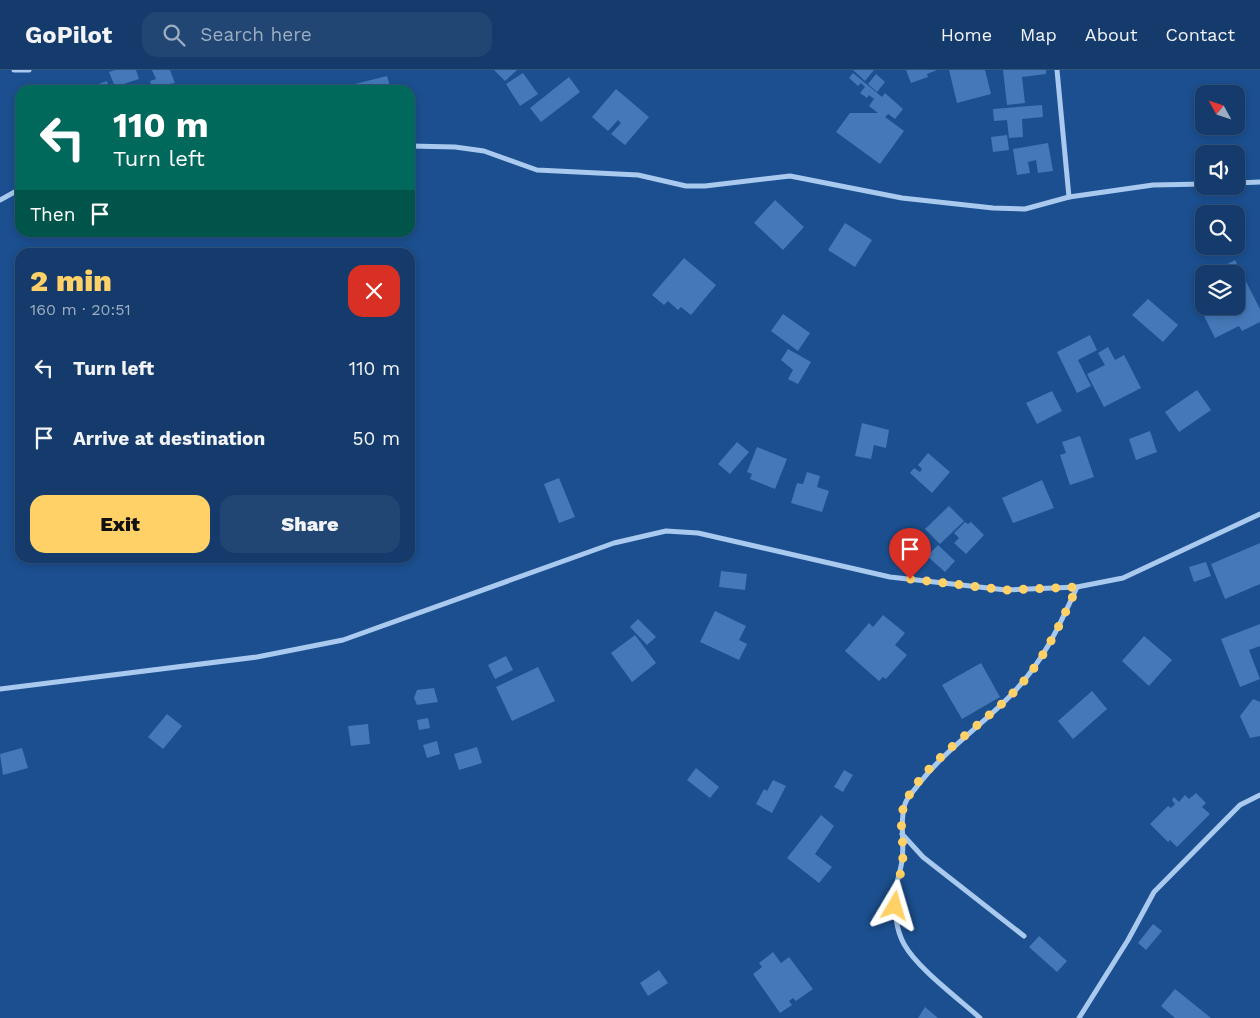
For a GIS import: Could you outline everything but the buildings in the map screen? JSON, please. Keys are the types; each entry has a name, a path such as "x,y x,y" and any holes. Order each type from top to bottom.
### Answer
{"street":[{"path":"14,70 29,70"},
{"path":"1057,70 1069,197"},
{"path":"415,146 455,147 484,151 537,170 638,175 686,186 705,186 790,176 902,198 993,208 1025,209 1069,197 1153,185 1195,184"},
{"path":"1245,183 1260,182"},
{"path":"0,200 15,192"},
{"path":"0,689 257,657 343,640 614,543 666,532 698,533 890,577 1006,590 1077,587 1122,578 1260,514"},
{"path":"980,1018 919,962 904,944 896,920 895,901 903,855 901,820 906,801 927,773 966,733 1009,697 1037,666 1058,630 1077,587"},
{"path":"1079,1018 1128,940 1154,892 1240,805 1260,795"},
{"path":"902,834 923,857 1024,936"}],"route":[{"path":"895,906 895,892 901,874 903,855 901,820 906,801 927,773 966,733 1009,697 1037,666 1058,630 1077,587 1006,590 910,579"}]}
